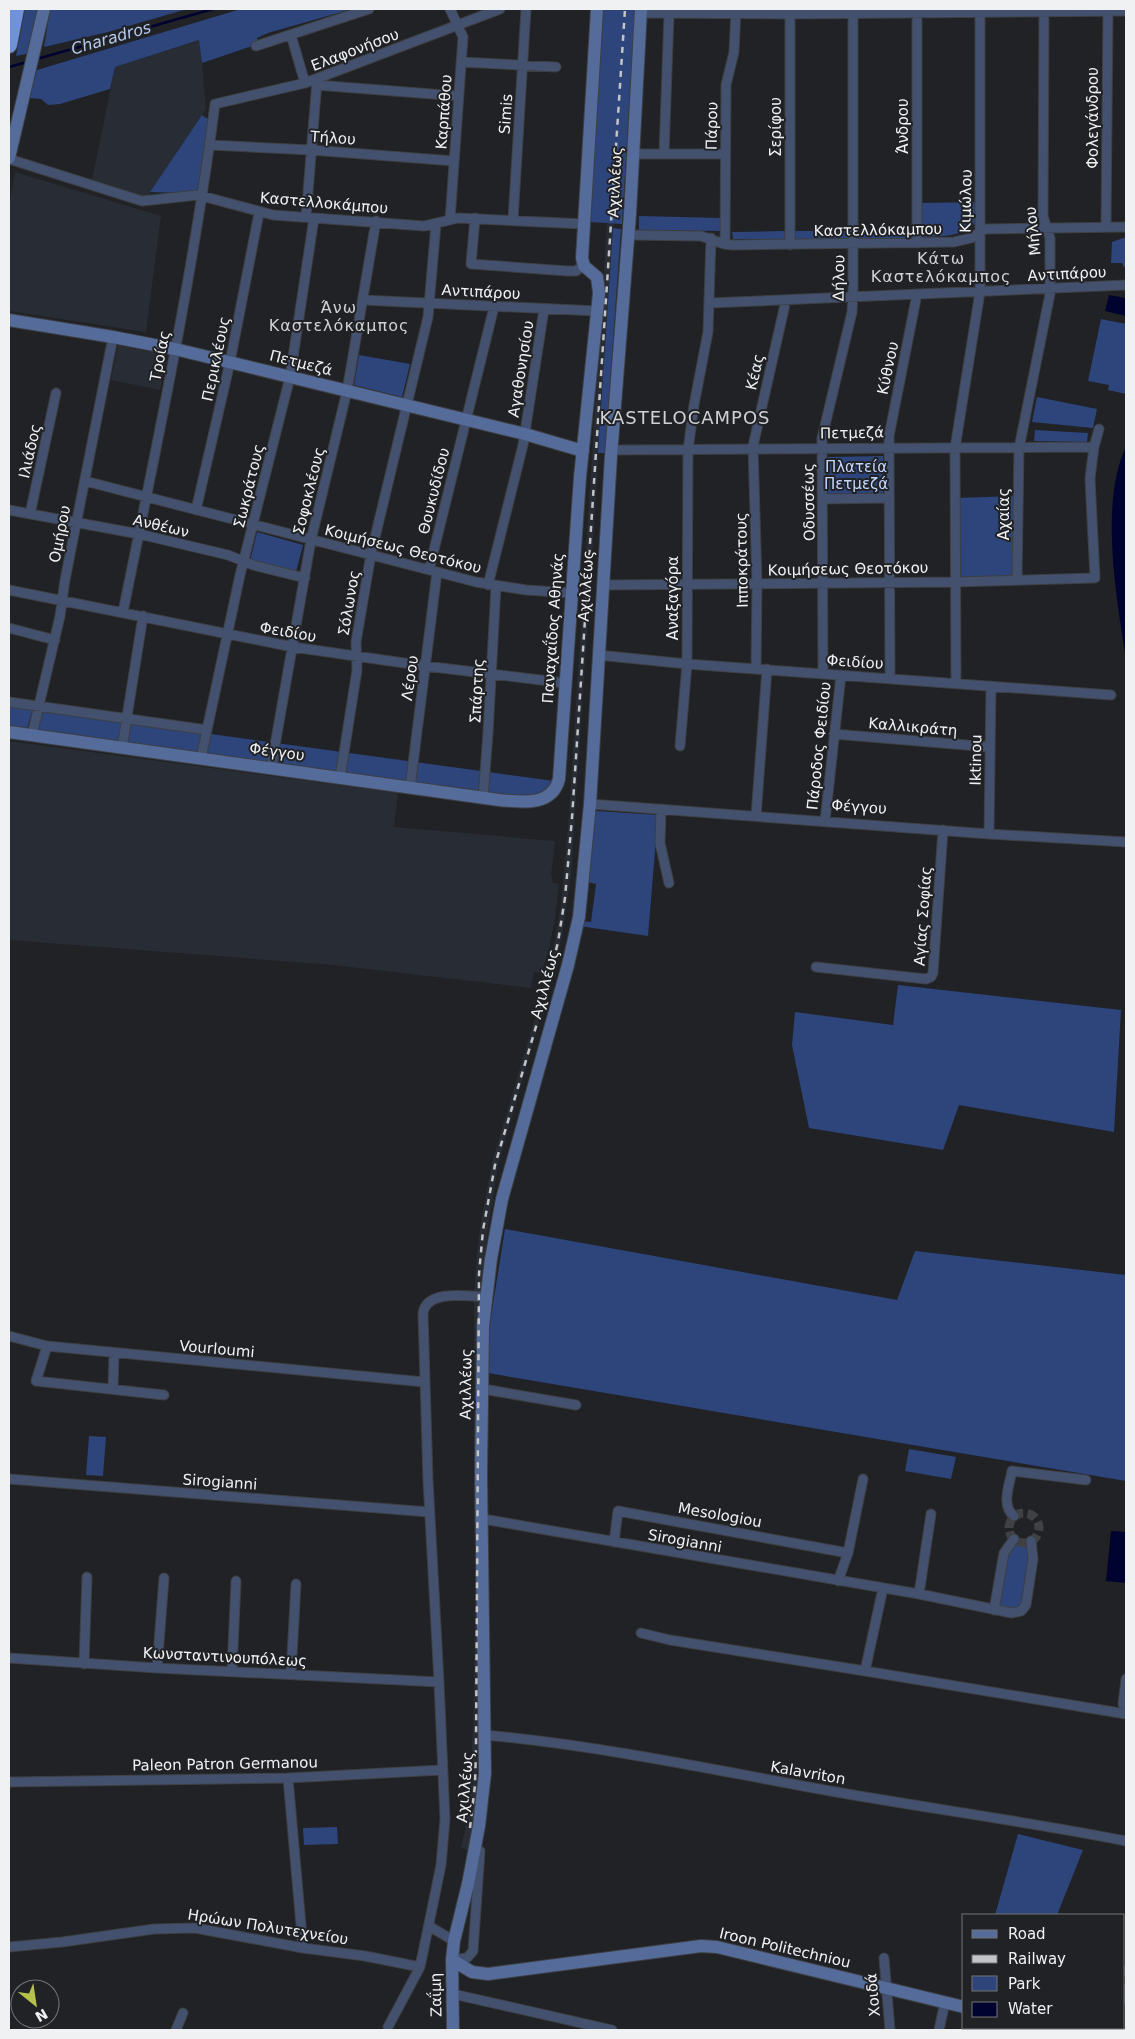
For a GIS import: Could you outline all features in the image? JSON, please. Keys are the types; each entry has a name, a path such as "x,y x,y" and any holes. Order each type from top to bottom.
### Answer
{"highway":[{"path":"10,42 16,9"}],"street":[{"path":"9,159 27,74 44,9"},
{"path":"256,46 369,9"},
{"name":"Καρπάθου","path":"450,9 463,37 450,220"},
{"name":"Ελαφονήσου","path":"215,104 305,83 317,82 500,9"},
{"name":"Simis","path":"513,220 526,9"},
{"name":"Αχιλλέως","path":"584,265 582,258 597,9"},
{"name":"Μήλου","path":"1019,448 1050,289 1050,243 1043,216 1044,10"},
{"name":"Φολεγάνδρου","path":"1106,227 1108,10"},
{"path":"641,11 669,14 736,11 832,11 853,14 917,11 1126,11"},
{"name":"Αχιλλέως","path":"452,1960 454,1941 468,1884 484,1790 483,1326 502,1199 575,936 581,899 590,804 602,585 628,235 641,11"},
{"name":"Πάρου","path":"725,244 726,85 734,52 736,11"},
{"name":"Άνδρου","path":"917,11 917,244"},
{"name":"Σερίφου","path":"790,12 790,245"},
{"name":"Κιμώλου","path":"956,683 955,448 980,292 980,12"},
{"path":"664,154 669,14"},
{"name":"Δήλου","path":"822,450 822,438 852,312 853,14"},
{"path":"291,35 305,83"},
{"path":"461,62 556,67"},
{"path":"317,82 458,96"},
{"name":"Σωκράτους","path":"201,758 244,561 290,377 310,218 311,150 317,82"},
{"name":"Τροίας","path":"123,612 203,196 215,104"},
{"name":"Τήλου","path":"210,145 311,150 454,161"},
{"path":"633,154 726,154"},
{"name":"Καστελλοκάμπου","path":"9,159 137,200 192,194 259,213 424,226 450,220 475,218 584,224"},
{"name":"Περικλέους","path":"196,510 230,362 259,213"},
{"path":"475,218 471,264 567,271 576,270 584,265"},
{"name":"Σοφοκλέους","path":"271,768 311,540 347,394 376,221"},
{"path":"406,406 421,349 430,304 436,224"},
{"path":"980,231 991,228 1126,227"},
{"name":"Καστελλόκαμπου","path":"628,235 702,236 725,244 917,244 958,242 971,238 980,231"},
{"path":"688,450 694,405 705,351 710,303 711,238"},
{"path":"971,238 980,250"},
{"name":"Παναχαΐδος Αθηνάς","path":"540,801 552,792 558,782 571,593 597,311 598,279 584,265"},
{"name":"Αντιπάρου","path":"710,303 1126,285"},
{"name":"Κύθνου","path":"890,678 888,448 917,294"},
{"name":"Αντιπάρου","path":"363,300 597,311"},
{"name":"Κέας","path":"752,450 786,300"},
{"path":"466,420 494,307"},
{"name":"Αγαθονησίου","path":"525,434 544,308"},
{"name":"Πετμεζά","path":"9,320 175,349 290,377 347,394 525,434 583,451"},
{"name":"Ομήρου","path":"32,735 55,640 113,337"},
{"name":"Ιλιάδος","path":"30,514 56,393"},
{"name":"Σόλωνος","path":"340,778 357,670 356,642 371,554 406,406"},
{"name":"Θουκυδίδου","path":"433,571 466,420"},
{"path":"1094,447 1099,429"},
{"name":"Σπάρτης","path":"483,798 491,673 492,585 525,434"},
{"name":"Πετμεζά","path":"612,450 1094,447"},
{"name":"Κοιμήσεως Θεοτόκου","path":"602,585 956,582 1094,578 1090,484 1094,447"},
{"name":"Αχαίας","path":"1017,580 1019,448"},
{"name":"Αναξαγόρα","path":"680,746 687,664 688,450"},
{"name":"Ιπποκράτους","path":"752,450 757,584 756,669"},
{"name":"Οδυσσέως","path":"822,450 823,673"},
{"name":"Κοιμήσεως Θεοτόκου","path":"85,480 311,540 492,585 538,592 571,593"},
{"path":"823,499 888,498"},
{"name":"Ανθέων","path":"9,510 139,534 228,555 305,578"},
{"name":"Λέρου","path":"410,788 425,666 433,571"},
{"name":"Φειδίου","path":"9,590 293,647 425,666 565,683"},
{"path":"122,748 143,616"},
{"path":"9,628 55,640"},
{"name":"Φειδίου","path":"598,655 687,664 1111,695"},
{"path":"756,816 767,669"},
{"name":"Πάροδος Φειδίου","path":"825,821 841,675"},
{"name":"Iktinou","path":"989,834 991,686"},
{"path":"9,702 207,730"},
{"name":"Φέγγου","path":"9,732 483,798 507,801 540,801"},
{"name":"Καλλικράτη","path":"834,734 990,747"},
{"name":"Φέγγου","path":"590,804 989,834 1126,842"},
{"path":"661,809 660,843 669,883"},
{"name":"Αγίας Σοφίας","path":"816,967 926,979 931,977 933,973 943,830"},
{"path":"388,2027 401,2006 420,1967 443,1852 444,1820 439,1682 424,1382 423,1317 425,1306 436,1297 486,1297"},
{"name":"Vourloumi","path":"9,1336 47,1346 424,1382"},
{"path":"47,1346 36,1381 164,1395"},
{"path":"113,1389 114,1353"},
{"path":"483,1389 576,1405"},
{"path":"1014,1516 1009,1512 1006,1505 1012,1471 1086,1480"},
{"name":"Sirogianni","path":"9,1479 430,1512"},
{"path":"838,1581 848,1553 862,1479"},
{"name":"Mesologiou","path":"614,1542 618,1511 848,1553"},
{"path":"919,1594 931,1514"},
{"name":"Sirogianni","path":"483,1519 919,1594 1012,1613 1025,1608 1033,1559 1031,1541"},
{"path":"994,1610 1004,1553 1014,1539"},
{"path":"84,1664 87,1577"},
{"path":"157,1668 164,1578"},
{"path":"232,1671 236,1581"},
{"path":"291,1674 296,1584"},
{"path":"865,1671 883,1588"},
{"path":"641,1633 670,1640 1126,1714"},
{"name":"Κωνσταντινουπόλεως","path":"9,1658 84,1664 439,1682"},
{"path":"1126,1679 1123,1704 1126,1705"},
{"name":"Kalavriton","path":"485,1735 570,1744 878,1799 1050,1826 1126,1841"},
{"name":"Paleon Patron Germanou","path":"9,1782 288,1778 442,1770"},
{"path":"288,1778 303,1948"},
{"path":"452,1960 468,1957 473,1948 481,1841 477,1832"},
{"path":"429,1926 454,1941"},
{"name":"Ηρώων Πολυτεχνείου","path":"9,1947 176,1928 210,1930 303,1948 365,1956 420,1967"},
{"name":"Iroon Politechniou","path":"452,1960 472,1972 488,1974 708,1946 962,2006"},
{"name":"Χοιδά","path":"884,1958 890,2030"},
{"name":"Ζαΐμη","path":"452,1960 453,2030"},
{"path":"453,1994 612,2030"},
{"path":"939,2030 945,2002"},
{"path":"176,2030 184,2013"},
{"path":"1052,2029 1061,2030"}],"shaded area":[{"path":"200,40 206,109 147,197 92,180 115,67"},
{"path":"15,172 161,216 146,332 9,311 9,207"},
{"path":"607,223 614,223 571,875 562,936 554,970 498,1165 481,1291 480,1727 476,1806 468,1850 461,1848 467,1820 473,1730 475,1618 474,1291 477,1253 492,1162 549,971 561,906 569,814"},
{"path":"118,345 167,355 160,390 111,380"},
{"path":"9,741 398,793 394,827 555,841 551,876 552,882 559,884 549,949 541,973 534,972 531,988 333,965 9,940"}],"green space":[{"path":"25,9 39,9 27,54 16,56"},
{"path":"50,9 187,9 108,32 44,47"},
{"path":"241,9 352,9 268,33 257,38 257,42 252,46 202,63 199,40 115,67 110,89 60,104 48,105 41,99 29,98 37,70"},
{"path":"601,9 635,9 622,224 590,222"},
{"path":"202,115 212,122 201,189 179,193 150,192"},
{"path":"975,202 975,223 969,228 956,234 922,237 922,203"},
{"path":"639,216 721,218 721,231 639,230"},
{"path":"613,228 621,229 605,453 598,453"},
{"path":"785,231 785,239 733,239 732,232"},
{"path":"792,231 848,231 848,239 792,239"},
{"path":"858,231 911,231 910,239 859,239"},
{"path":"1126,237 1126,267 1124,267 1122,263 1111,263 1112,242"},
{"path":"1101,319 1126,324 1126,394 1108,390 1109,385 1088,381"},
{"path":"359,355 410,364 402,397 354,385"},
{"path":"1037,397 1097,409 1093,428 1032,422"},
{"path":"1035,430 1088,433 1087,442 1034,441"},
{"name":"Πλατεία Πετμεζά","path":"883,456 883,493 828,494 828,457"},
{"path":"1017,496 1017,580 956,582 955,498"},
{"path":"257,532 303,545 296,572 250,561"},
{"path":"9,705 33,708 27,729 9,726"},
{"path":"43,709 122,722 119,743 38,731"},
{"path":"129,722 203,732 199,754 126,744"},
{"path":"211,734 554,781 538,799 207,755"},
{"path":"596,811 658,815 648,936 579,926 581,921 591,922 596,884 584,881"},
{"path":"898,985 1121,1010 1114,1132 959,1105 943,1150 809,1128 792,1045 795,1012 893,1025"},
{"path":"505,1229 897,1300 915,1251 1126,1275 1126,1481 488,1373 489,1329"},
{"path":"89,1436 106,1437 103,1476 86,1475"},
{"path":"909,1449 956,1457 951,1479 905,1471"},
{"path":"1015,1540 1031,1541 1025,1608 994,1610 999,1574"},
{"path":"337,1827 338,1844 304,1845 303,1828"},
{"path":"1018,1834 1083,1850 1057,1914 995,1914"}],"water":[{"path":"1109,295 1126,298 1126,316 1105,311"},
{"path":"1126,447 1126,659 1115,580 1112,523 1113,495 1118,469"},
{"path":"1111,1531 1126,1532 1126,1583 1106,1581"}],"waterway":[{"name":"Charadros","path":"37,59 213,9"},
{"name":"Charadros","path":"9,67 27,62"}],"tunnel":[{"path":"1024,1513 1035,1517 1039,1528 1035,1539 1024,1543 1013,1539 1009,1528 1013,1517 1024,1513"}],"railway":[{"path":"470,1828 475,1785 476,1746 479,1274 483,1230 495,1165 543,1003 558,942 565,898 572,818 625,9"}],"district":[{"name":"Κάτω Καστελόκαμπος","path":"941,267"},
{"name":"Άνω Καστελόκαμπος","path":"339,316"},
{"name":"KASTELOCAMPOS","path":"685,417"}]}
